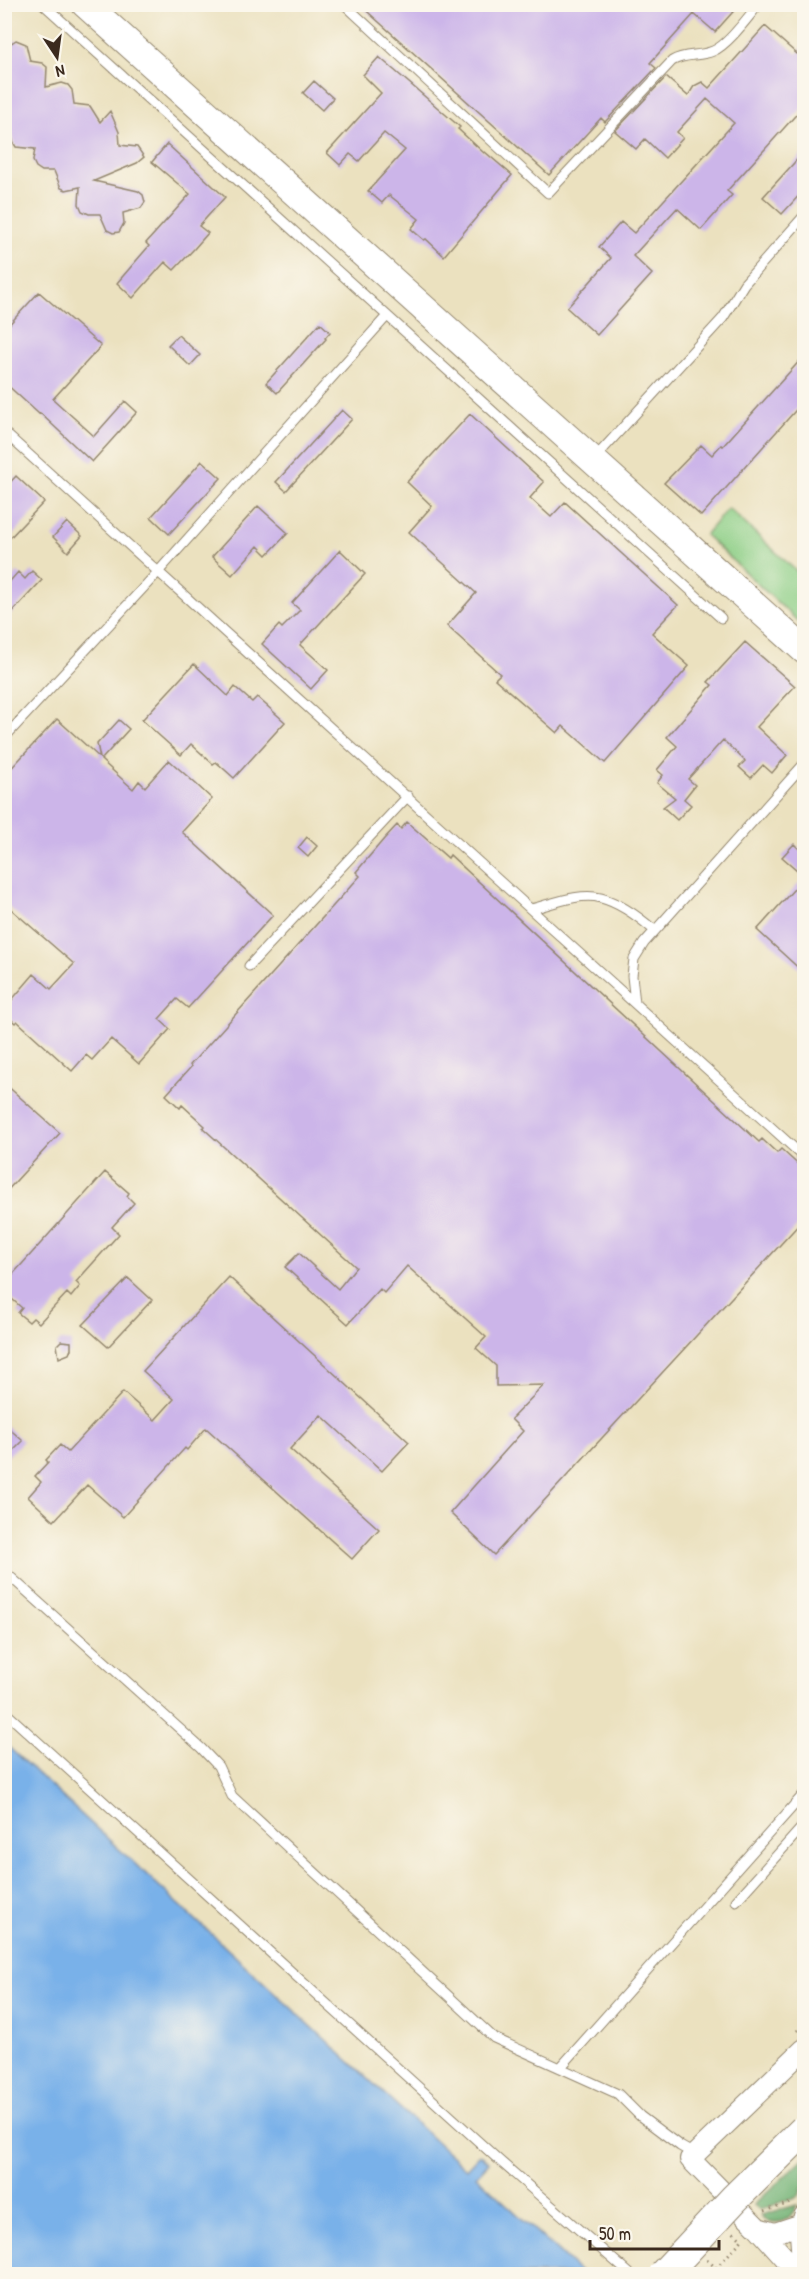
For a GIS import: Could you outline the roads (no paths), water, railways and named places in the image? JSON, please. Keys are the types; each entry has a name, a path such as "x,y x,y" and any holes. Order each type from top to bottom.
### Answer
{"main road":[{"path":"664,2274 734,2199 804,2130"}],"street":[{"path":"86,4 804,650"},
{"path":"800,2040 690,2159 775,2233 803,2215"},
{"path":"803,2215 800,2234 803,2274"},
{"path":"760,2220 796,2274"}],"lane":[{"path":"43,4 721,618"},
{"path":"344,4 548,193 672,61 681,56 713,51 728,39 759,4"},
{"path":"593,460 723,318 744,284 804,216"},
{"path":"4,738 158,572 387,316"},
{"path":"4,432 804,1157"},
{"path":"635,1003 634,959 654,930 804,764"},
{"path":"249,966 408,796"},
{"path":"531,909 578,897 600,897 643,920 654,930"},
{"path":"4,1571 201,1748 218,1766 232,1796 494,2038 618,2094 640,2115 695,2155"},
{"path":"4,1711 483,2146 630,2274"},
{"path":"560,2068 804,1794"},
{"path":"735,1901 804,1825"}],"water":[{"path":"4,1743 466,2169 480,2154 489,2162 476,2176 582,2274 5,2274"}]}
